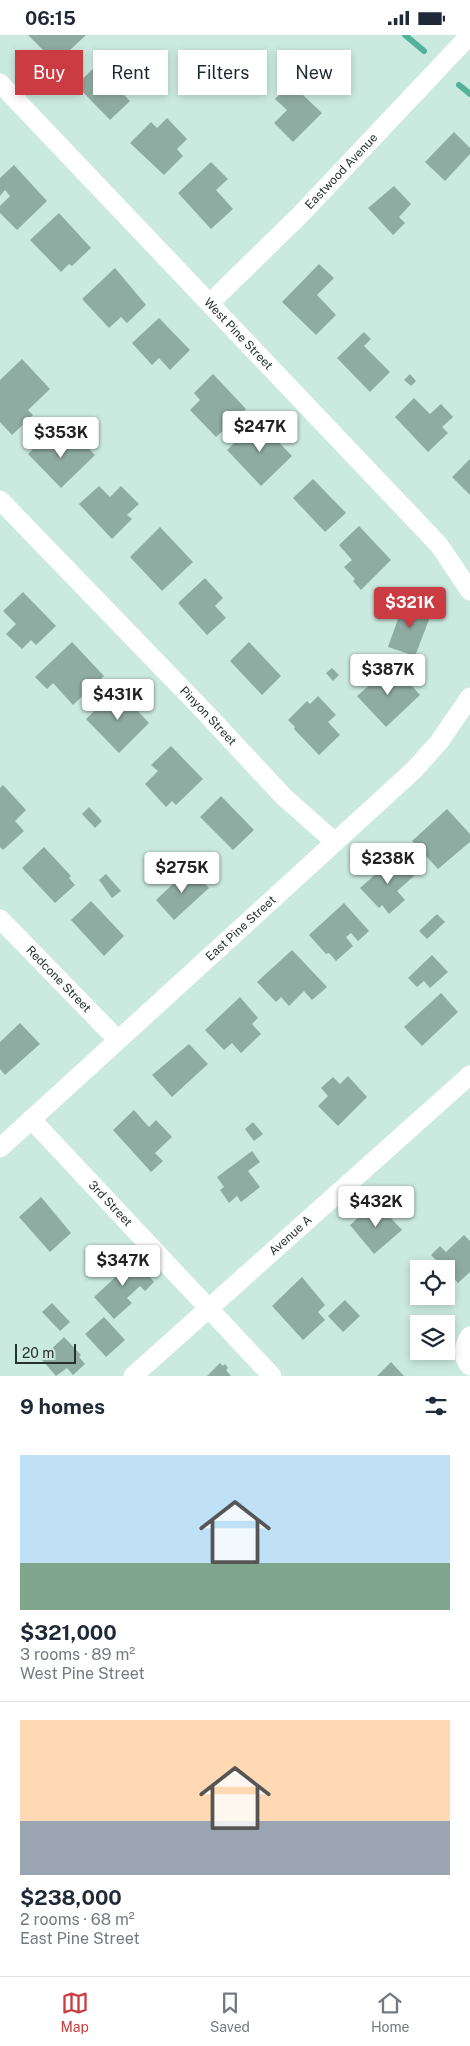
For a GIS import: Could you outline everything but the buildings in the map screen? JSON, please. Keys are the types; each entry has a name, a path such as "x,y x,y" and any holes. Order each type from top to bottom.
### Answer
{"street":[{"name":"Eastwood Avenue","path":"210,303 301,214 470,35"},
{"name":"West Pine Street","path":"0,83 439,545 470,591"},
{"name":"Pinyon Street","path":"0,500 202,709 284,797 335,843"},
{"name":"East Pine Street","path":"0,1148 116,1039 414,770 439,741 470,697"},
{"name":"Redcone Street","path":"0,919 116,1039"},
{"name":"Avenue A","path":"133,1376 470,1075"},
{"name":"3rd Street","path":"32,1119 210,1307 272,1376"}],"waterway":[{"path":"405,35 424,51"},
{"path":"459,85 470,94"}]}
